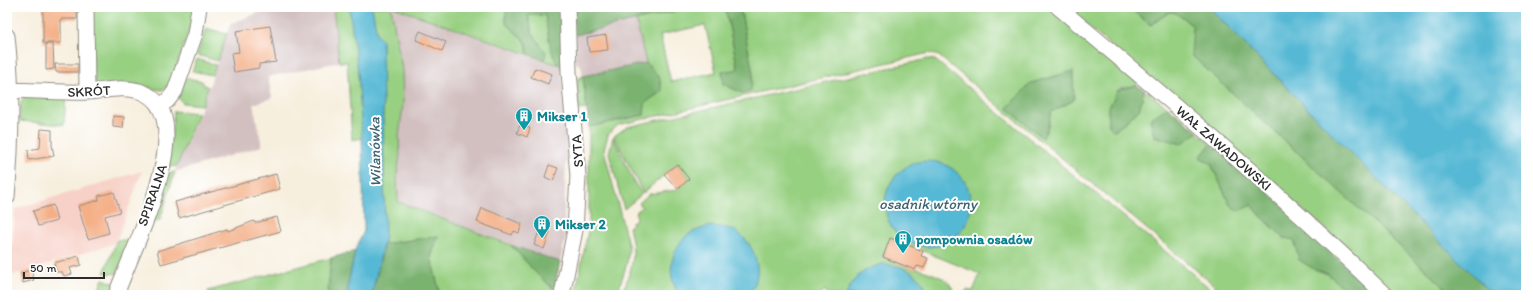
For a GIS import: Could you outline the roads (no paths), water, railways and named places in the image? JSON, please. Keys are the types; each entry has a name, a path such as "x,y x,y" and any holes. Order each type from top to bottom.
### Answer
{"street":[{"path":"86,7 87,92"},
{"path":"160,107 175,91 195,34 199,7"},
{"name":"SYTA","path":"562,295 575,230 578,176 569,72 567,7"},
{"name":"WAŁ ZAWADOWSKI","path":"1058,7 1265,182 1385,295"},
{"path":"7,36 12,90 12,128 7,197"},
{"name":"SKRÓT","path":"12,90 87,92 134,89 151,97 160,107"},
{"name":"SPIRALNA","path":"116,295 162,170 166,130 160,107"}],"water":[{"name":"Wilanówka","path":"349,7 372,7 377,34 382,40 385,236 372,295 348,295 348,284 356,248 364,231 362,138 358,72"},
{"path":"1209,7 1526,7 1526,295 1493,295 1330,132"},
{"name":"osadnik wtórny","path":"928,161 944,164 952,168 964,180 968,188 971,204 968,220 964,228 952,240 944,244 928,247 912,244 904,240 892,228 888,220 885,204 888,188 892,180 904,168 912,164"},
{"path":"710,226 734,230 750,245 754,253 757,270 756,279 748,295 680,295 676,288 671,273 673,258 679,244 684,238 696,230"},
{"path":"882,264 897,266 911,272 921,281 928,295 846,295 852,283 860,275 870,268"}],"place":[{"name":"Mikser 1","path":"524,131"},
{"name":"Mikser 2","path":"542,239"},
{"name":"pompownia osadów","path":"903,254"}]}
